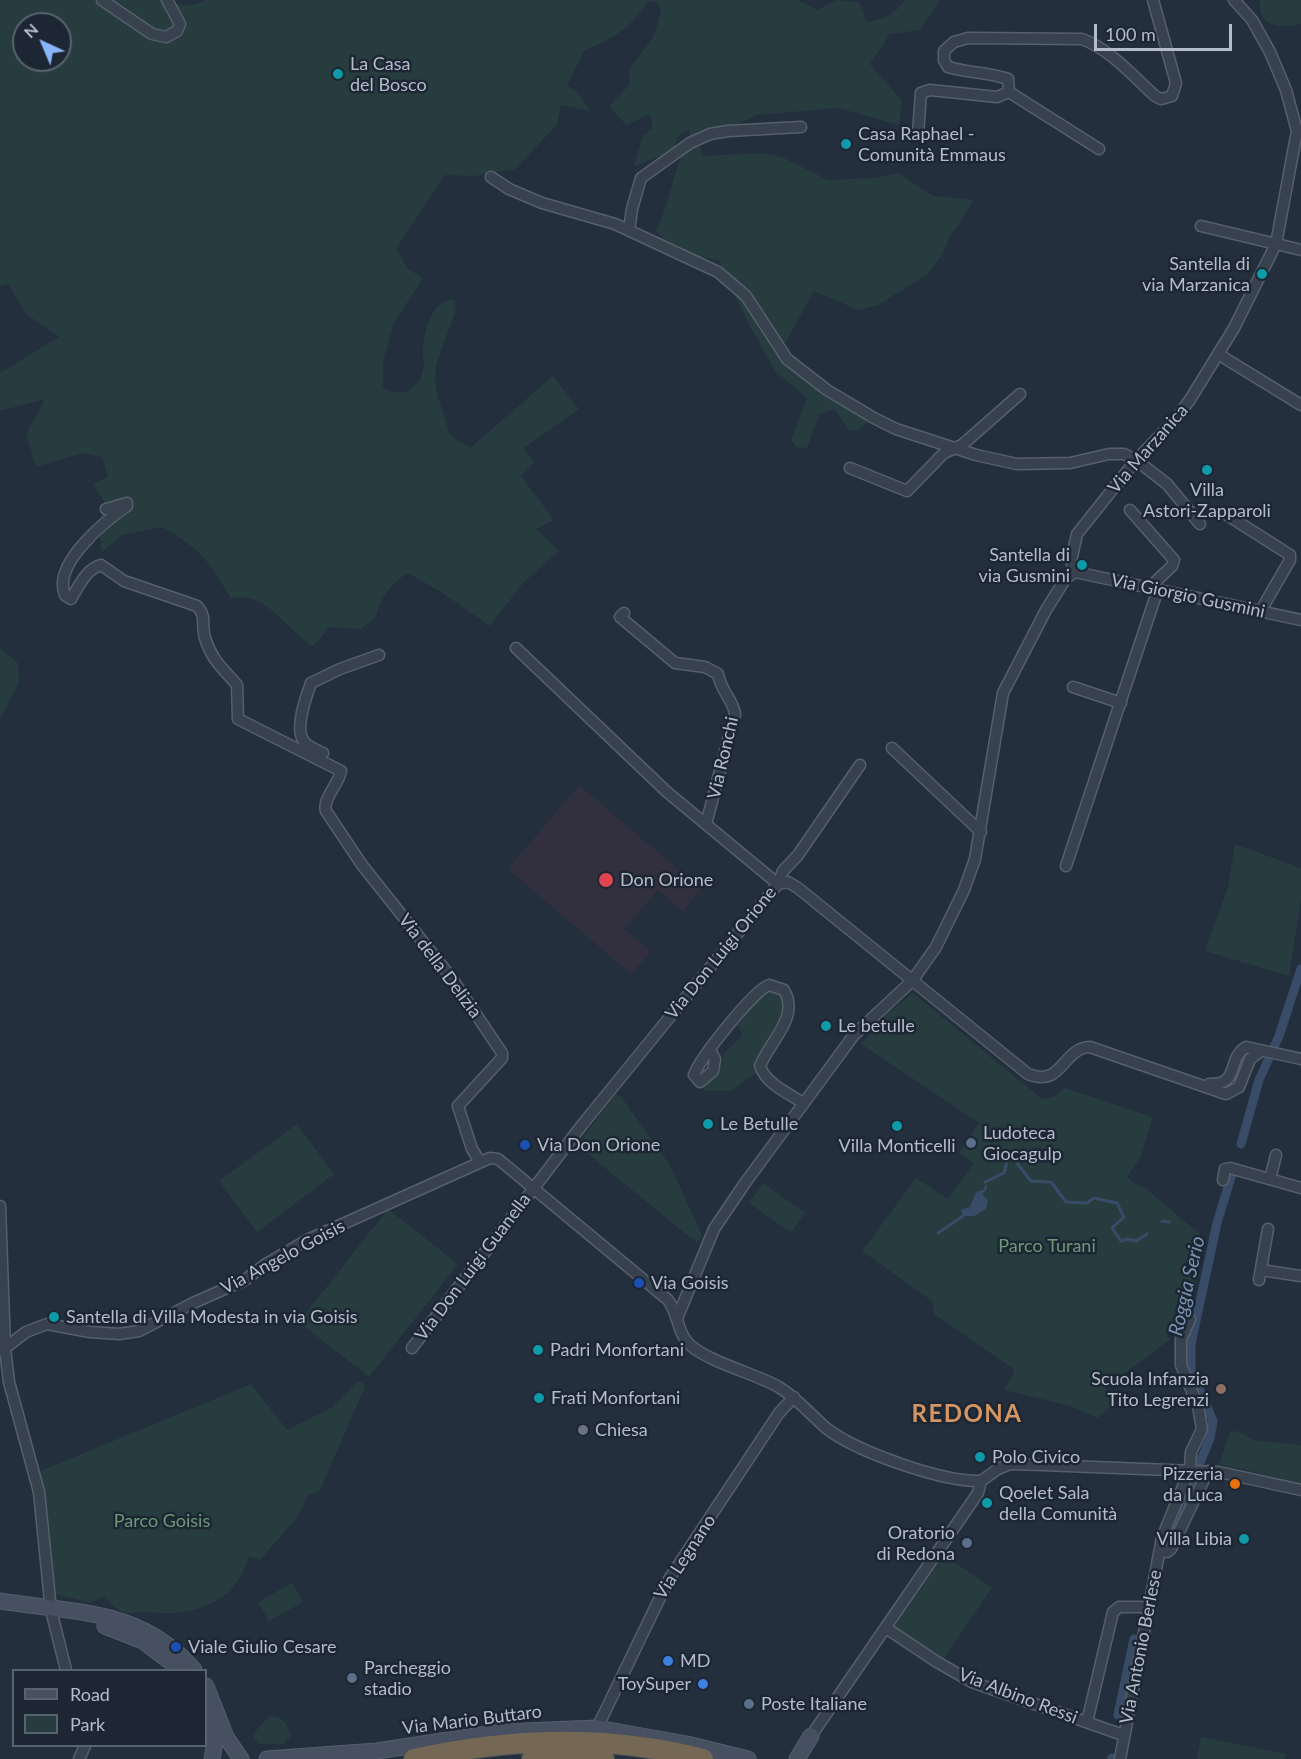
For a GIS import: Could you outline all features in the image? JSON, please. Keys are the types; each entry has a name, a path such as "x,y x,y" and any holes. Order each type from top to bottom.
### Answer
{"highway":[{"path":"414,1759 504,1743 564,1739 646,1746 703,1759"},
{"path":"477,1759 507,1753 558,1749 609,1751 667,1759"},
{"path":"532,1759 604,1759"}],"street":[{"path":"102,0 152,34 166,38 177,31 180,24 167,0"},
{"path":"1009,92 1008,79 993,73 962,71 948,67 944,60 944,51 954,42 968,38 1082,39 1097,45 1114,58 1155,96 1161,99 1172,96 1176,83 1153,0"},
{"name":"Via Marzanica","path":"1075,572 1071,566 1071,553 1077,534 1136,460 1177,418 1218,354 1276,244 1297,131 1292,110 1270,52 1252,20 1233,0"},
{"path":"918,133 921,93 930,90 997,97 1009,92"},
{"path":"1009,92 1099,148"},
{"path":"629,230 641,178 690,143 710,134 728,131 801,127"},
{"path":"491,177 509,189 542,203 629,230 718,272 746,296 788,359 827,390 896,429 976,455 1017,464 1070,463 1118,453 1136,460 1167,484 1200,524"},
{"path":"1201,226 1301,250"},
{"path":"1218,354 1301,405"},
{"path":"850,468 907,490 944,453 963,445 1020,394"},
{"path":"106,508 127,503 127,506 90,536 69,566 63,587 67,598 73,597 94,567 101,565 124,580 197,606 203,612 205,638 213,656 220,669 237,685 238,719 341,771"},
{"path":"1066,866 1121,703 1154,588 1174,562 1130,510"},
{"path":"1227,515 1290,555 1290,560 1260,612"},
{"path":"678,1316 714,1228 862,1025 912,981 936,947 971,870 981,832 988,774 1004,693 1046,610 1066,578 1075,572"},
{"name":"Via Giorgio Gusmini","path":"1075,572 1301,620"},
{"name":"Via Ronchi","path":"624,613 620,617 675,663 705,667 718,674 720,688 734,705 735,714 706,824"},
{"name":"Via Ronchi","path":"516,648 667,792 778,884"},
{"path":"341,771 338,761 307,744 302,738 301,727 307,694 313,680 379,655"},
{"path":"1073,687 1121,703"},
{"path":"892,748 981,832"},
{"name":"Via Don Luigi Orione","path":"533,1187 778,884 783,871 798,855 860,765"},
{"name":"Via della Delizia","path":"341,771 339,781 326,802 326,812 362,865 451,977 502,1053 502,1058 459,1106 472,1149 480,1162"},
{"path":"798,855 792,867 798,888"},
{"path":"778,884 788,882 798,888 1028,1074 1038,1078 1054,1074 1076,1052 1090,1047 1203,1084 1221,1085 1227,1081 1238,1053 1245,1047 1252,1046 1264,1052 1301,1059"},
{"path":"710,1050 762,987 769,985 784,990 790,1007 783,1026 760,1066 763,1074 771,1082 803,1103"},
{"path":"1270,1179 1276,1155"},
{"path":"480,1162 498,1159 668,1300 678,1316 681,1331 695,1349 778,1386 794,1397 827,1429 874,1454 947,1476 981,1481"},
{"name":"Via Angelo Goisis","path":"3,1351 26,1332 47,1324 99,1333 139,1331 193,1303 245,1280 266,1264 307,1240 480,1162"},
{"path":"1223,1180 1225,1169 1230,1168 1301,1188"},
{"name":"Via Don Luigi Guanella","path":"412,1348 533,1187"},
{"path":"0,1206 3,1351 9,1382 39,1492 51,1610 66,1669"},
{"path":"1268,1229 1260,1275 1301,1276"},
{"name":"Via Antonio Berlese","path":"1120,1759 1148,1607 1166,1527 1190,1469 1191,1452 1202,1429 1202,1419 1181,1365 1181,1339 1191,1319"},
{"name":"Via Legnano","path":"597,1728 669,1579 779,1413 794,1397"},
{"path":"797,1759 978,1493 981,1481 998,1469 1010,1464 1190,1469 1301,1490"},
{"path":"1161,1549 1167,1552 1171,1549 1206,1471"},
{"path":"0,1601 51,1610 64,1609 130,1622 164,1642 192,1669"},
{"path":"1087,1722 1113,1612 1119,1607 1148,1607"},
{"path":"51,1610 64,1617 129,1634 160,1651 179,1669"},
{"name":"Via Albino Ressi","path":"886,1628 972,1682 1123,1735"},
{"path":"207,1689 226,1737 241,1759"},
{"path":"207,1714 215,1742 212,1759"},
{"name":"Via Mario Buttaro","path":"267,1759 377,1751 501,1732 597,1728 687,1744 748,1759"},
{"path":"807,1759 811,1736"}],"shaded area":[{"name":"Don Orione","path":"579,785 701,889 683,911 658,890 624,929 651,952 631,974 508,869"}],"green space":[{"path":"0,0 167,0 186,5 206,0 798,0 818,10 837,0 859,2 867,22 889,15 905,0 940,0 920,30 890,34 870,64 902,101 899,125 838,108 756,115 698,144 704,156 763,153 782,157 828,180 875,178 898,173 933,196 973,200 962,221 950,235 943,254 928,274 878,305 858,310 814,291 783,347 793,370 870,421 857,431 849,430 834,409 820,414 807,448 796,447 791,440 807,398 775,371 747,321 719,260 699,257 667,245 656,230 688,140 689,129 678,136 673,151 634,166 643,136 653,128 650,114 626,125 609,106 630,84 629,70 654,36 661,10 657,3 649,1 621,31 585,50 567,85 579,94 590,111 561,105 557,125 515,169 474,176 445,175 396,249 408,269 423,278 394,323 383,361 383,388 393,392 407,392 418,382 423,371 423,345 428,324 439,305 451,299 455,301 456,310 436,365 435,383 450,435 470,448 553,376 579,409 524,448 534,463 521,476 554,520 536,529 559,551 523,583 490,626 441,592 408,573 392,586 383,598 376,617 361,629 330,627 313,646 275,613 254,599 243,597 231,599 203,557 186,542 162,527 122,535 102,552 98,526 106,504 93,484 108,477 102,457 82,453 36,467 26,434 45,399 0,411 0,373 59,337 26,314 8,284 0,286"},
{"path":"1260,0 1301,0 1301,24 1278,26 1266,21 1260,9"},
{"path":"0,649 18,663 19,683 0,720"},
{"path":"1235,844 1301,868 1301,899 1289,976 1205,951 1228,887"},
{"path":"770,990 782,995 785,1001 780,1022 752,1068 756,1073 731,1091 704,1091 703,1087 721,1065 724,1054 743,1034 737,1026 754,1002"},
{"name":"Parco Turani","path":"913,993 1042,1099 1055,1096 1065,1088 1153,1117 1140,1158 1127,1177 1144,1187 1200,1234 1192,1278 1197,1283 1190,1310 1167,1336 1171,1339 1106,1387 1106,1393 1114,1404 1097,1418 1070,1406 1005,1390 1015,1370 934,1314 932,1301 862,1251 916,1178 948,1199 974,1163 959,1153 979,1123 861,1044 876,1028 877,1022"},
{"path":"616,1094 622,1098 670,1165 702,1235 697,1243 577,1145"},
{"path":"297,1124 334,1174 257,1232 219,1181"},
{"path":"763,1183 805,1213 791,1233 749,1203"},
{"path":"388,1209 458,1264 369,1377 299,1322"},
{"name":"Parco Goisis","path":"357,1382 362,1382 365,1387 319,1492 309,1494 299,1515 260,1560 249,1556 233,1587 222,1597 194,1610 127,1613 112,1605 104,1596 91,1603 55,1594 38,1472 251,1384 287,1430 331,1408"},
{"path":"1238,1431 1253,1440 1301,1445 1301,1483 1219,1464 1230,1432"},
{"path":"944,1555 992,1588 942,1661 894,1628"},
{"path":"292,1583 303,1602 269,1621 258,1602"},
{"path":"270,1716 281,1719 288,1728 291,1736 283,1744 259,1744 253,1738 257,1729"},
{"path":"1201,1737 1286,1754 1285,1759 1197,1759"}],"water":[{"path":"986,1183 987,1189 982,1194 988,1200 986,1209 974,1216 963,1216 961,1210 970,1207 976,1192 983,1190"}],"waterway":[{"name":"Roggia Serio","path":"1241,1144 1259,1080 1279,1036 1301,969"},
{"path":"985,1182 1004,1173 1009,1153 1031,1181 1051,1182 1066,1202 1087,1203 1094,1198 1117,1203 1124,1217 1112,1228 1121,1241 1127,1239 1136,1241 1147,1234"},
{"name":"Roggia Serio","path":"1169,1539 1210,1438 1213,1421 1191,1370 1191,1344 1217,1223 1232,1174"},
{"path":"938,1233 963,1216"},
{"path":"1162,1221 1169,1222"},
{"name":"Roggia Serio","path":"1118,1715 1134,1639"}],"place":[{"name":"La Casa del Bosco","path":"338,74"},
{"name":"Casa Raphael - Comunità Emmaus","path":"846,144"},
{"name":"Santella di via Marzanica","path":"1262,274"},
{"name":"Villa Astori-Zapparoli","path":"1207,470"},
{"name":"Santella di via Gusmini","path":"1082,565"},
{"name":"Don Orione","path":"606,880"},
{"name":"Le betulle","path":"826,1026"},
{"name":"Le Betulle","path":"708,1124"},
{"name":"Villa Monticelli","path":"897,1126"},
{"name":"Ludoteca Giocagulp","path":"971,1143"},
{"name":"Via Don Orione","path":"525,1145"},
{"name":"Via Goisis","path":"639,1283"},
{"name":"Santella di Villa Modesta in via Goisis","path":"54,1317"},
{"name":"Padri Monfortani","path":"538,1350"},
{"name":"Scuola Infanzia Tito Legrenzi","path":"1221,1389"},
{"name":"Frati Monfortani","path":"539,1398"},
{"name":"Chiesa","path":"583,1430"},
{"name":"Polo Civico","path":"980,1457"},
{"name":"Pizzeria da Luca","path":"1235,1484"},
{"name":"Qoelet Sala della Comunità","path":"987,1503"},
{"name":"Villa Libia","path":"1244,1539"},
{"name":"Oratorio di Redona","path":"967,1543"},
{"name":"Viale Giulio Cesare","path":"176,1647"},
{"name":"MD","path":"668,1661"},
{"name":"Parcheggio stadio","path":"352,1678"},
{"name":"ToySuper","path":"703,1684"},
{"name":"Poste Italiane","path":"749,1704"}],"district":[{"name":"REDONA","path":"967,1414"}]}
